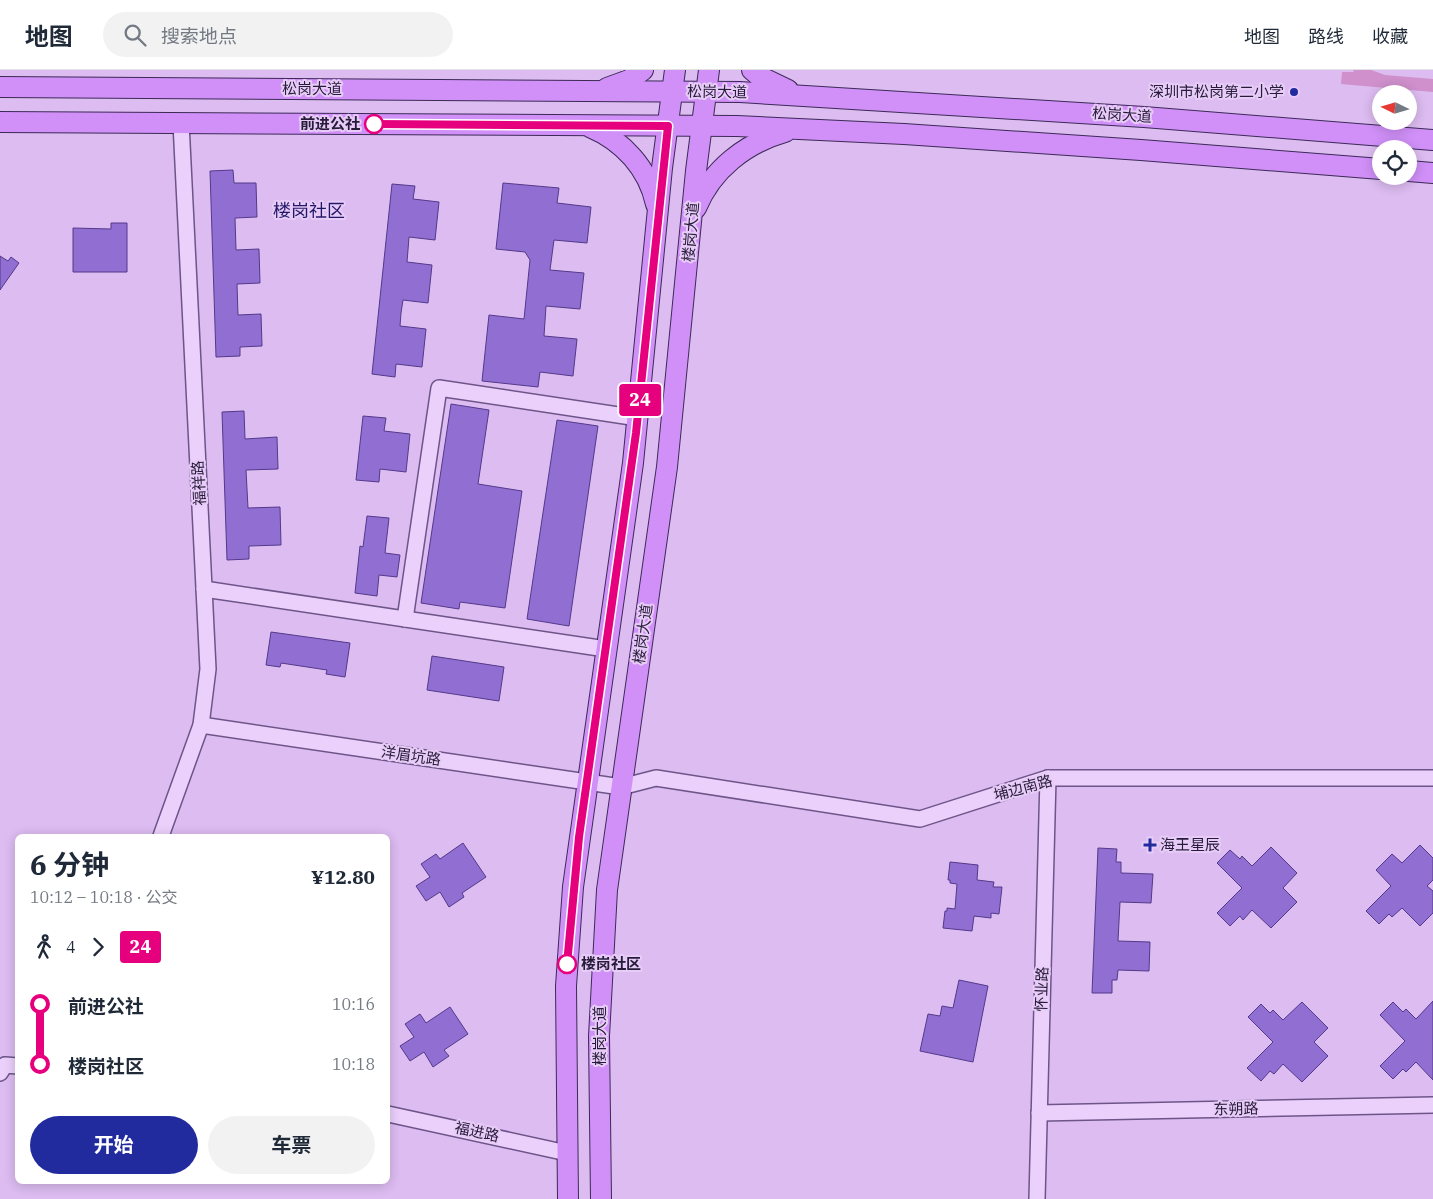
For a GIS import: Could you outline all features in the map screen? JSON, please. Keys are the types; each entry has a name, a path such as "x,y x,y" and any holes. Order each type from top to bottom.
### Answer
{"main road":[{"path":"587,91 608,88 629,80 643,70"},
{"path":"568,1199 566,986 573,887 638,418 658,213 675,70"},
{"name":"楼岗大道","path":"601,1199 600,987 607,890 666,468 709,70"},
{"path":"752,70 780,88 804,95"},
{"name":"松岗大道","path":"0,87 672,91 804,95 1134,116 1433,140"},
{"path":"1,123 586,125 803,129 1141,150 1372,168"},
{"path":"586,125 613,139 634,159 650,185 658,213"},
{"path":"692,219 704,191 734,157 760,141 781,133 803,129"},
{"path":"1417,172 1433,173"}],"street":[{"name":"福祥路","path":"161,834 201,725 208,668 181,123"},
{"path":"405,619 439,388 638,418"},
{"path":"204,589 606,649"},
{"name":"洋眉坑路","path":"201,725 621,787"},
{"name":"埔边南路","path":"621,787 656,778 920,819 1048,778 1433,778"},
{"name":"怀业路","path":"1037,1199 1048,778"},
{"path":"0,1073 5,1065 15,1066"},
{"name":"东朔路","path":"1039,1113 1433,1105"},
{"name":"福进路","path":"390,1114 567,1152"}],"shaded area":[{"path":"1353,70 1371,70 1385,75 1433,79 1433,92 1418,91 1418,85 1372,85 1372,87 1341,84 1342,72 1354,72"}],"building":[{"path":"233,170 234,183 256,183 257,217 235,218 236,250 259,249 260,283 237,284 238,315 261,314 262,346 240,347 240,356 216,357 210,171"},
{"path":"503,183 559,188 557,203 591,207 587,243 554,240 550,270 584,273 580,309 546,306 544,336 577,339 573,376 540,372 538,387 482,381 489,315 524,319 530,260 525,252 496,249"},
{"path":"392,184 415,186 413,199 439,202 435,240 409,237 407,262 432,265 428,303 403,300 401,313 400,326 426,329 422,367 396,364 395,377 372,374"},
{"path":"111,223 127,223 127,272 73,272 73,228 111,229"},
{"path":"0,256 8,261 11,257 19,263 0,290"},
{"path":"451,404 489,410 478,484 522,491 505,608 460,602 459,609 421,603"},
{"path":"244,411 245,439 277,437 278,469 246,470 248,508 280,507 281,545 249,546 249,559 227,560 222,412"},
{"path":"363,416 386,418 384,431 410,434 406,472 380,469 379,482 356,480"},
{"path":"557,420 598,426 569,626 527,619"},
{"path":"367,516 389,518 385,553 400,555 397,577 379,575 377,596 355,593 360,546 363,547"},
{"path":"271,632 350,643 345,677 326,674 327,670 281,663 280,667 266,665"},
{"path":"432,656 504,667 499,701 427,690"},
{"path":"463,843 486,877 462,893 464,897 449,907 440,892 426,901 416,886 430,877 421,864 436,854 440,859"},
{"path":"1420,845 1433,858 1433,880 1427,886 1433,891 1433,913 1420,926 1402,908 1392,917 1389,914 1379,924 1366,911 1391,886 1376,870 1392,854 1402,863"},
{"path":"1271,847 1297,873 1283,888 1297,902 1271,928 1252,910 1243,920 1240,916 1230,926 1217,913 1242,888 1217,863 1230,850 1240,859 1242,856 1252,866"},
{"path":"1098,848 1117,849 1116,862 1121,862 1121,873 1153,874 1151,903 1120,902 1118,941 1150,942 1149,971 1118,970 1117,980 1112,980 1112,993 1092,993"},
{"path":"950,862 978,865 977,880 994,882 993,887 1002,887 999,914 991,913 991,918 974,916 972,931 943,928 945,911 947,911 947,908 955,909 957,884 950,883 950,880 948,880"},
{"path":"959,980 988,986 973,1062 920,1051 928,1014 940,1016 942,1006 953,1008"},
{"path":"1433,1001 1433,1080 1416,1062 1406,1072 1403,1069 1393,1079 1380,1066 1405,1041 1380,1015 1393,1002 1403,1012 1406,1009 1416,1019"},
{"path":"1302,1002 1328,1028 1314,1042 1328,1056 1302,1082 1283,1064 1274,1074 1270,1071 1261,1081 1247,1068 1273,1042 1248,1017 1261,1004 1270,1013 1273,1010 1283,1020"},
{"path":"450,1007 468,1034 444,1050 449,1056 433,1067 424,1052 410,1061 400,1046 414,1037 405,1024 420,1014 426,1023"}],"bus line":[{"name":"24","path":"374,124 668,126 628,500 579,837 567,964"}],"place":[{"name":"深圳市松岗第二小学","path":"1294,92"},
{"name":"前进公社","path":"374,124"},
{"name":"海王星辰","path":"1150,845"},
{"name":"楼岗社区","path":"567,964"}],"district":[{"name":"楼岗社区","path":"309,211"}]}
